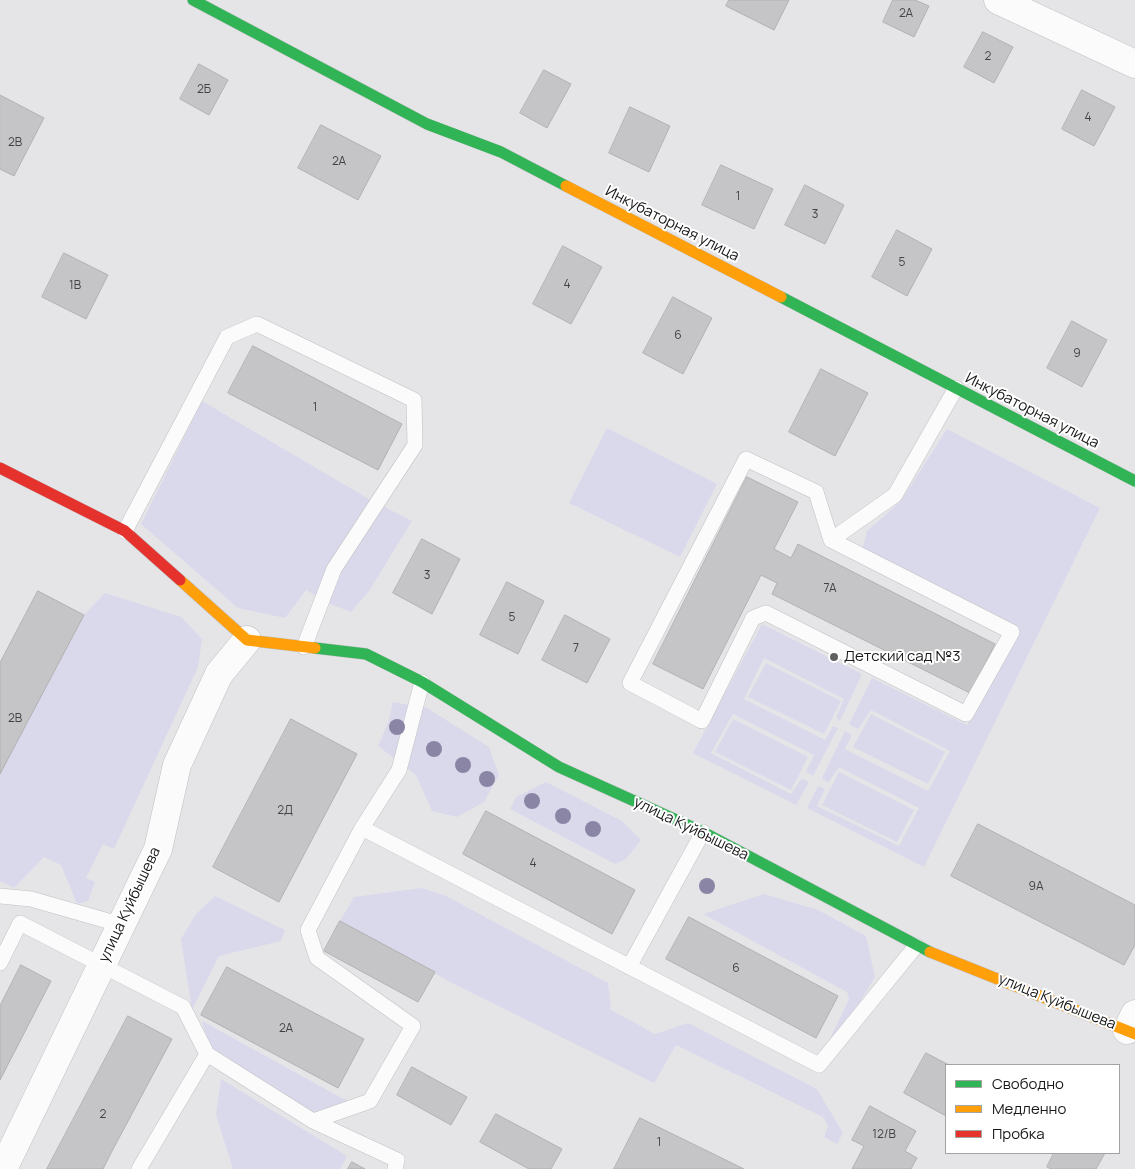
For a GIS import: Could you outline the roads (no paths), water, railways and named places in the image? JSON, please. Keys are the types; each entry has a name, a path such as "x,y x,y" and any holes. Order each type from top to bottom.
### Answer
{"street":[{"name":"Инкубаторная улица","path":"193,0 427,124 501,152 1135,481"},
{"path":"998,0 1135,64"},
{"path":"0,468 125,531 248,640"},
{"name":"улица Куйбышева","path":"3,1169 158,849 177,765 219,674 248,640 366,654 422,682 559,767 703,832 916,946 1132,1026"}],"lane":[{"path":"125,531 227,337 257,324 414,400 415,445 334,569 304,647"},
{"path":"831,540 894,495 956,388"},
{"path":"746,459 816,492 831,540 1012,632 966,714 766,612 753,618 702,721 630,683 746,459"},
{"path":"313,1121 370,1101 413,1026 317,958 308,930 362,828 399,770 422,682"},
{"path":"362,828 819,1065 916,946"},
{"path":"629,966 703,832"},
{"path":"0,896 5,894 31,899 122,925"},
{"path":"0,963 20,923 102,964 183,1007 207,1054 313,1121 397,1160 395,1169"},
{"path":"139,1169 207,1054"}],"place":[{"name":"Детский сад №3","path":"834,657"}]}
